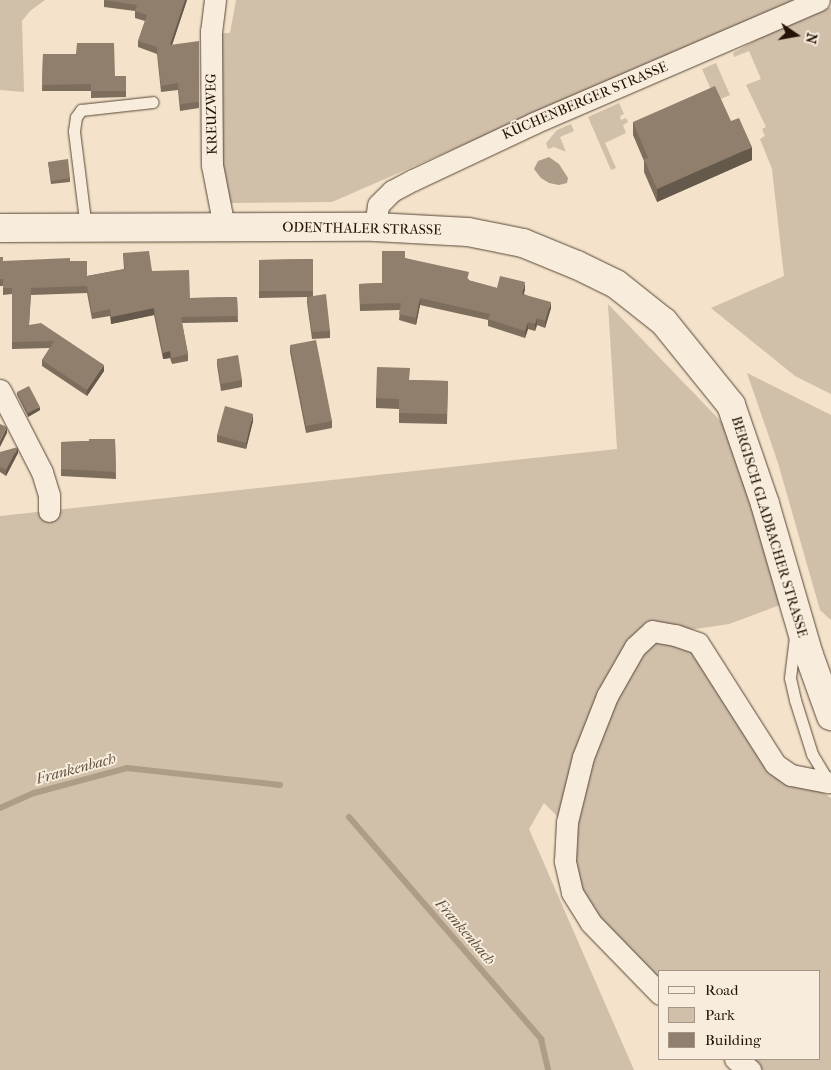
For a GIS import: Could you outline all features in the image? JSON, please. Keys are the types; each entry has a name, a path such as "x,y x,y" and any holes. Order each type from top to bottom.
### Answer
{"main road":[{"name":"ODENTHALER STRASSE","path":"0,228 375,227 468,232 506,238 550,253 616,284 664,322 688,349"},
{"name":"BERGISCH GLADBACHER STRASSE","path":"688,349 731,405 765,504 797,618 831,716"}],"street":[{"name":"KREUZWEG","path":"215,0 211,31 212,165 224,227"},
{"name":"KÜCHENBERGER STRASSE","path":"375,227 378,205 392,191 413,180 534,123 819,0"},
{"path":"0,390 42,472 49,495 49,511"},
{"path":"658,992 592,923 572,892 565,862 567,822 583,757 607,696 635,647 652,631 675,635 698,643 775,764 791,775 830,783"},
{"path":"736,1060 750,1070"}],"lane":[{"path":"86,228 74,131 76,117 81,110 153,102"},
{"path":"797,618 790,678 800,722 812,754 830,783"}],"green space":[{"path":"0,0 45,0 30,11 22,21 24,92 0,90"},
{"path":"236,0 796,0 332,202 226,203 221,172 215,33 230,33"},
{"path":"831,7 831,394 795,376 711,308 784,276 772,169 760,139 765,136 762,129 766,127 746,85 761,79 749,51 734,57 733,53 758,39"},
{"path":"716,63 730,95 716,101 702,69"},
{"path":"619,103 624,114 620,116 621,120 626,118 628,122 623,125 626,133 605,143 616,168 611,170 588,117"},
{"path":"571,124 574,131 560,137 566,152 554,147 548,149 546,143 557,130"},
{"path":"608,304 735,436 785,603 729,624 636,638 561,820 544,803 529,829 634,1070 0,1070 0,516 617,449"},
{"path":"747,373 831,415 831,620 820,610 778,463"},
{"path":"675,635 698,643 750,728 818,790 831,798 831,1070 750,1070 736,1060 821,1060 821,970 658,970 658,992 572,892 567,822 635,647"}],"shaded area":[{"path":"549,157 559,164 568,178 567,183 559,185 549,183 541,178 534,169 538,161"}],"building":[{"path":"104,0 185,0 170,45 199,41 199,102 180,104 178,83 161,86 157,47 138,41 147,15 135,11 137,5"},
{"path":"77,43 114,43 115,76 126,76 126,91 91,91 91,84 42,85 43,54 76,54"},
{"path":"715,86 731,121 739,118 752,147 657,189 644,159 648,158 633,122"},
{"path":"68,159 70,178 51,181 48,162"},
{"path":"149,251 152,271 189,270 190,298 237,297 238,316 181,317 188,354 172,358 170,351 163,353 154,308 111,317 110,309 92,313 87,286 31,288 29,325 41,323 104,365 87,390 42,360 54,341 12,342 12,288 3,288 3,279 0,279 0,257 3,257 3,261 70,258 70,261 87,261 87,276 125,269 123,253"},
{"path":"382,251 405,251 405,258 469,272 467,280 497,288 500,276 525,282 522,294 551,302 545,321 537,318 535,324 528,322 525,331 488,319 490,314 420,298 416,318 399,314 401,303 360,304 359,284 382,283"},
{"path":"313,259 313,291 259,291 259,260"},
{"path":"326,294 330,331 312,332 307,297"},
{"path":"316,340 332,421 306,426 290,345"},
{"path":"238,355 242,380 221,384 217,359"},
{"path":"377,367 410,368 409,380 448,381 447,414 399,413 399,399 376,398"},
{"path":"29,386 40,407 28,413 17,392"},
{"path":"225,406 253,414 246,443 217,435"},
{"path":"0,424 7,427 0,441"},
{"path":"89,439 115,439 116,472 61,469 61,442 89,441"},
{"path":"18,447 6,470 0,467 0,452"}],"waterway":[{"name":"Frankenbach","path":"0,808 34,793 127,768 280,785"},
{"name":"Frankenbach","path":"349,817 541,1039 548,1070"}]}
